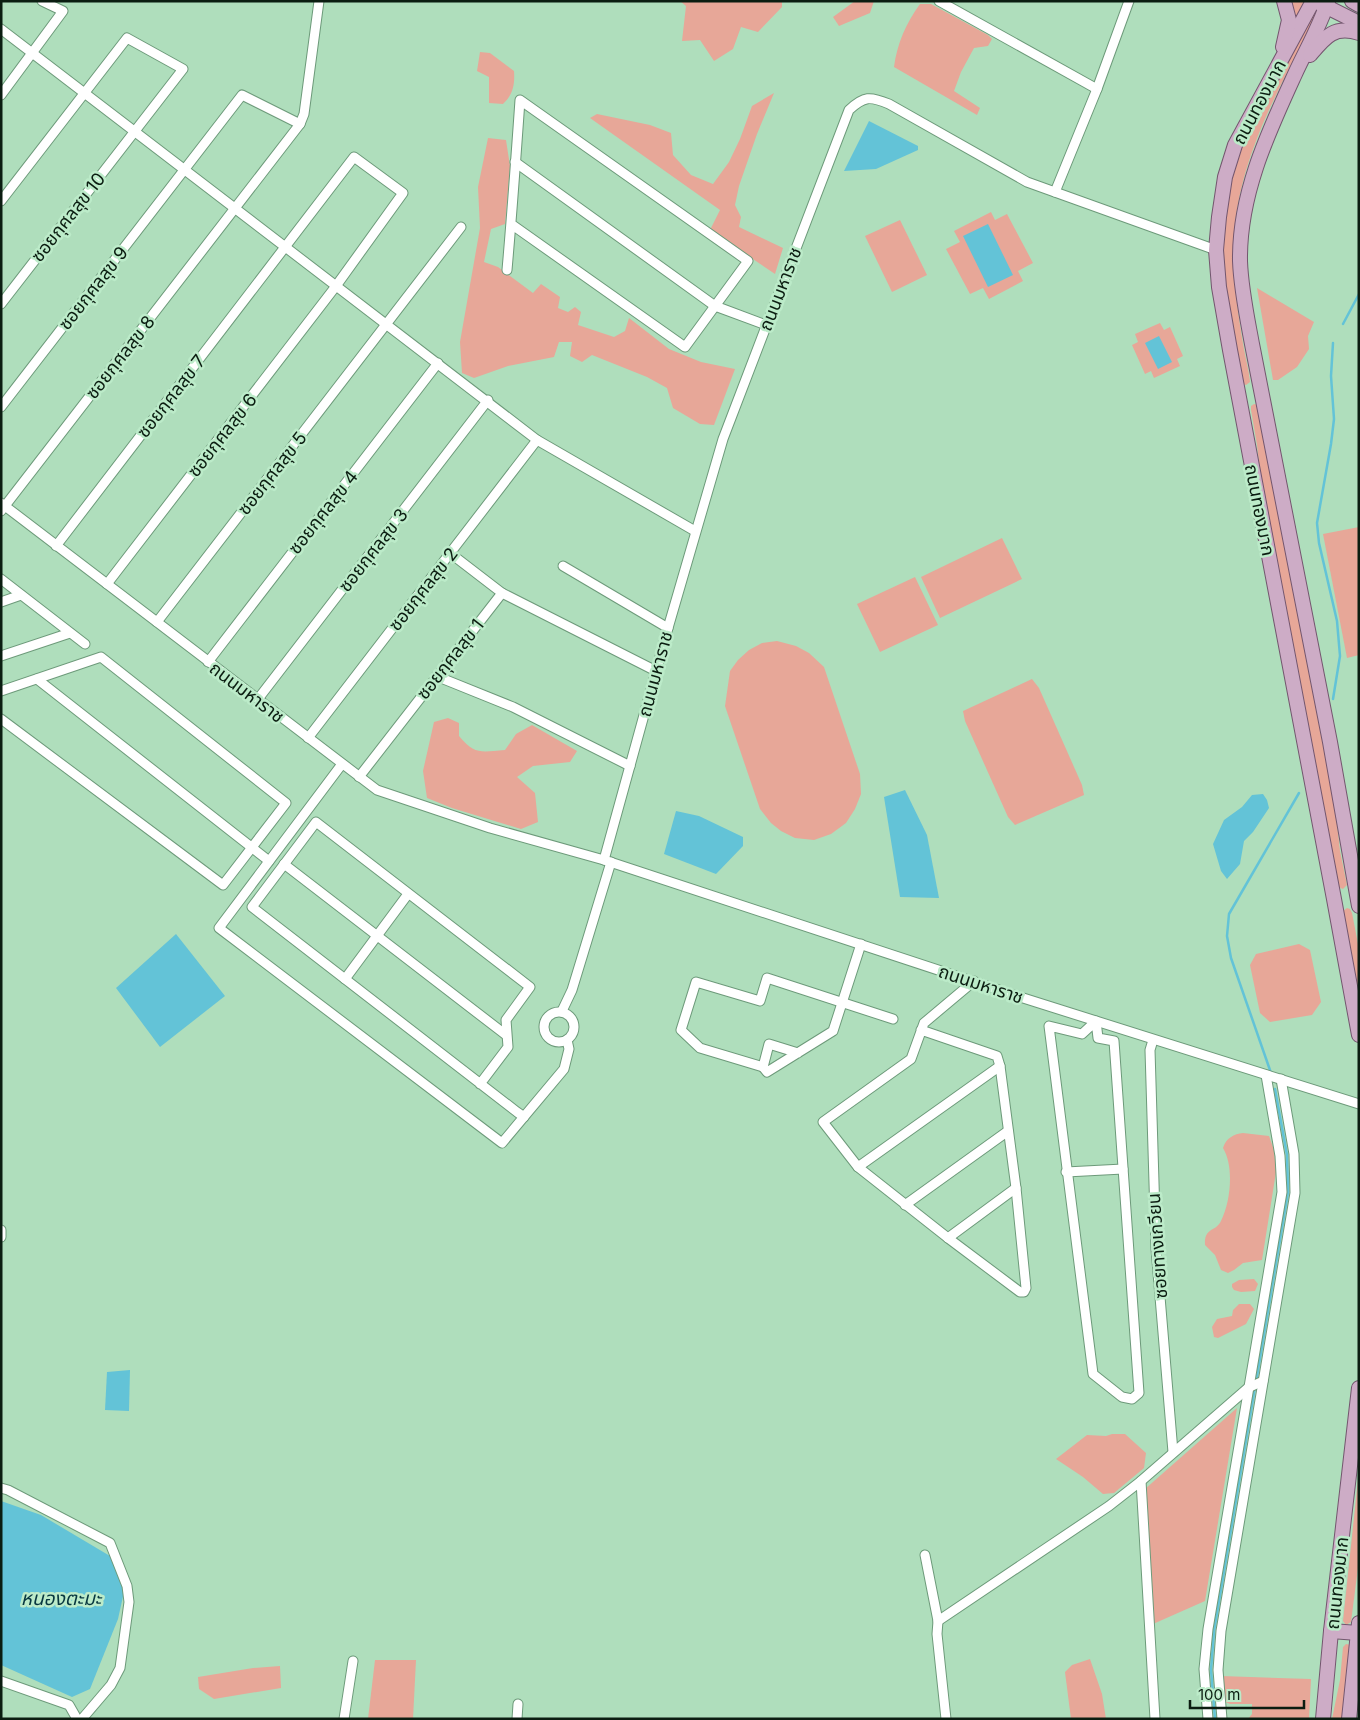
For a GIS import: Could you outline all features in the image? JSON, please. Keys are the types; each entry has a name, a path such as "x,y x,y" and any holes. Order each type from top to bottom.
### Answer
{"main road":[{"path":"1280,62 1289,20 1284,1"},
{"path":"1352,1 1359,5"},
{"path":"1321,2 1359,24"},
{"name":"ถนนทองมาก","path":"1321,2 1280,62 1235,145 1225,177 1216,250 1219,287 1239,397 1359,1035"},
{"name":"ถนนทองมาก","path":"1321,2 1296,73 1259,155 1249,188 1242,231 1240,260 1242,289 1261,393 1330,742 1358,900"},
{"path":"1296,73 1326,36 1341,30 1359,33"},
{"path":"1239,397 1261,393"},
{"path":"1334,899 1358,900"},
{"name":"ถนนทองมาก","path":"1323,1719 1359,1388"},
{"path":"1331,1632 1358,1628"},
{"name":"ถนนทองมาก","path":"1349,1719 1358,1628"}],"street":[{"path":"1,95 63,11 42,1"},
{"path":"300,124 304,114 319,1"},
{"path":"938,1 1097,89"},
{"path":"1055,192 1097,89 1129,1"},
{"path":"1,29 488,400 537,440 695,532"},
{"name":"ซอยกุศลสุข 10","path":"1,304 182,69 127,38 85,93"},
{"path":"1,201 85,93"},
{"name":"ซอยกุศลสุข 9","path":"1,407 242,95 300,124"},
{"name":"ถนนมหาราช","path":"607,861 656,671 723,439 849,110 860,100 874,98 889,104 1027,182 1216,250"},
{"path":"507,270 520,100 748,261 685,347 511,224"},
{"name":"ซอยกุศลสุข 8","path":"3,507 300,124"},
{"name":"ซอยกุศลสุข 7","path":"56,546 354,157 403,193 336,286"},
{"path":"515,162 715,306 766,325"},
{"name":"ซอยกุศลสุข 5","path":"157,622 461,228"},
{"name":"ซอยกุศลสุข 6","path":"107,584 336,286"},
{"name":"ซอยกุศลสุข 4","path":"208,662 438,363"},
{"name":"ซอยกุศลสุข 3","path":"258,699 488,400"},
{"name":"ซอยกุศลสุข 2","path":"308,738 537,440"},
{"name":"ถนนมหาราช","path":"3,507 377,790 490,828 607,861 1153,1040 1359,1104"},
{"path":"450,553 502,593 656,671"},
{"path":"563,566 668,628"},
{"path":"1,579 85,644"},
{"name":"ซอยกุศลสุข 1","path":"359,777 502,593"},
{"path":"1,602 21,595"},
{"path":"1,656 70,633"},
{"path":"1,691 101,657 286,803 224,885 1,719"},
{"path":"436,676 513,707 630,766"},
{"path":"37,679 269,861"},
{"path":"342,764 219,928 502,1143 564,1069 569,1049 567,1040"},
{"path":"480,1084 508,1047 506,1020 530,987 316,822 252,907 480,1084 524,1116"},
{"path":"562,1011 572,990 607,861"},
{"path":"284,864 506,1035"},
{"path":"345,979 408,894"},
{"path":"861,944 842,1003 833,1030 767,1072 763,1067 700,1048 681,1030 696,982 760,1001 767,978 842,1003 893,1019"},
{"path":"921,1030 997,1056 1000,1066 1016,1188 1026,1288 1024,1292 1020,1292 948,1238 858,1167 823,1122 911,1059 921,1030 924,1023 974,981"},
{"path":"562,1011 572,1018 574,1030 572,1036 560,1043 552,1041 543,1030 544,1022 548,1016 554,1012 562,1011"},
{"path":"1096,1021 1098,1038 1114,1042 1139,1393 1132,1400 1122,1397 1093,1374 1049,1026 1082,1034 1096,1021"},
{"name":"ซอยทางเกวียน","path":"1153,1040 1150,1050 1156,1248 1174,1452"},
{"path":"763,1067 769,1044 798,1053"},
{"path":"858,1167 1000,1066"},
{"path":"1208,1719 1204,1669 1208,1630 1282,1192 1280,1156 1266,1075"},
{"path":"1222,1719 1218,1670 1221,1631 1295,1193 1294,1154 1281,1080"},
{"path":"905,1205 1008,1131"},
{"path":"1066,1172 1123,1169"},
{"path":"948,1238 1016,1188"},
{"path":"1,1230 1,1238"},
{"path":"938,1621 1109,1506 1141,1482 1248,1388 1263,1381"},
{"path":"1141,1482 1154,1719"},
{"path":"1,1488 110,1543 128,1586 129,1602 120,1668 111,1685 82,1719"},
{"path":"924,1555 938,1621 946,1719"},
{"path":"344,1719 353,1661"},
{"path":"1,1681 69,1705 77,1719"},
{"path":"516,1719 518,1704"}],"shaded area":[{"path":"680,1 782,1 782,7 758,32 741,27 733,49 714,61 700,40 682,41 686,6"},
{"path":"855,1 874,1 870,13 839,26 833,17"},
{"path":"1290,1 1304,1 1294,22 1294,10"},
{"path":"920,4 931,4 992,39 988,46 974,48 961,72 954,91 980,108 977,115 894,67 897,50 903,34"},
{"path":"1315,13 1317,16 1263,123 1243,180 1237,209 1234,265 1236,294 1250,382 1246,385 1243,384 1226,297 1222,253 1225,214 1231,180 1242,145"},
{"path":"480,52 490,53 514,71 513,89 503,104 489,103 489,77 477,71"},
{"path":"774,93 757,134 739,186 735,205 741,217 739,227 783,248 775,274 710,230 720,210 590,118 597,114 650,125 671,133 673,155 691,175 713,184 729,162 752,106"},
{"path":"488,138 506,140 510,166 505,224 491,229 484,262 498,267 533,293 541,284 560,297 558,308 568,312 575,307 581,312 578,325 614,337 625,331 629,318 669,349 701,362 735,369 714,425 700,424 673,408 667,388 647,377 592,355 582,362 570,356 572,342 559,342 554,357 508,366 474,378 462,373 460,342 480,228 478,187"},
{"path":"991,212 995,220 1007,214 1033,263 1018,271 1023,281 989,299 983,288 970,294 946,249 960,242 954,231"},
{"path":"900,220 927,275 892,292 865,236"},
{"path":"1257,288 1314,322 1308,336 1309,349 1297,367 1278,380 1273,380"},
{"path":"1160,323 1164,330 1170,327 1183,356 1177,359 1180,366 1154,378 1151,371 1145,374 1132,345 1138,342 1135,334"},
{"path":"1254,404 1258,405 1334,797 1340,851 1347,885 1343,889 1338,887 1263,498 1251,410 1251,406"},
{"path":"1359,527 1359,655 1347,658 1323,534"},
{"path":"1002,538 1022,579 940,618 921,577"},
{"path":"915,577 938,625 880,652 857,604"},
{"path":"777,641 796,646 809,653 824,667 860,774 861,794 855,809 846,823 831,834 814,840 795,838 781,831 771,823 760,809 725,706 730,671 738,660 749,650 762,643"},
{"path":"1032,679 1039,688 1082,785 1084,795 1015,825 1008,817 965,721 963,711"},
{"path":"448,718 459,723 459,736 479,751 505,750 516,734 532,725 577,751 570,762 533,766 517,777 535,793 538,822 521,829 452,808 427,798 423,771 434,722"},
{"path":"1347,908 1352,913 1359,949 1359,993 1343,915 1343,911"},
{"path":"1299,944 1310,950 1321,1002 1312,1015 1270,1022 1260,1013 1250,965 1256,954"},
{"path":"1243,1133 1269,1136 1274,1150 1276,1172 1262,1260 1243,1263 1228,1273 1221,1270 1215,1255 1205,1245 1205,1239 1208,1232 1221,1221 1229,1194 1229,1164 1223,1148 1231,1137"},
{"path":"1254,1279 1258,1284 1255,1291 1241,1292 1234,1290 1232,1287 1232,1284 1239,1280"},
{"path":"1239,1304 1250,1304 1254,1309 1246,1324 1218,1338 1214,1337 1212,1327 1217,1319 1232,1316 1233,1310"},
{"path":"1237,1408 1205,1601 1153,1624 1145,1489"},
{"path":"1125,1434 1146,1453 1144,1468 1114,1493 1103,1494 1083,1477 1056,1459 1087,1435 1106,1436"},
{"path":"1359,1470 1359,1560 1351,1622 1346,1625 1343,1621"},
{"path":"1346,1644 1351,1645 1344,1719 1332,1719 1340,1680 1343,1647"},
{"path":"1090,1659 1102,1694 1106,1719 1071,1719 1065,1672 1072,1665"},
{"path":"375,1660 416,1660 413,1719 368,1719"},
{"path":"280,1666 281,1688 214,1699 199,1689 198,1677 253,1668"},
{"path":"1221,1676 1311,1679 1309,1719 1248,1719 1252,1714 1252,1704 1230,1704 1223,1701"}],"water":[{"path":"869,121 918,146 918,150 876,169 844,171"},
{"path":"988,224 1013,275 988,287 963,236"},
{"path":"1159,336 1172,362 1158,369 1145,343"},
{"path":"905,790 927,835 939,898 900,897 884,797"},
{"path":"1263,794 1269,808 1253,832 1244,841 1240,864 1227,879 1221,871 1213,844 1224,820 1242,807 1252,795"},
{"path":"676,811 699,816 743,837 743,846 716,874 664,854"},
{"path":"176,934 225,996 160,1047 116,988"},
{"path":"130,1370 129,1411 105,1410 107,1372"},
{"name":"หนองตะมะ","path":"1,1501 41,1515 110,1556 124,1592 118,1619 90,1689 72,1697 1,1665"}],"waterway":[{"path":"1343,324 1359,294"},
{"path":"1333,343 1331,376 1334,419 1317,523 1319,543 1337,621 1340,656 1333,699"},
{"path":"1271,1073 1231,958 1227,936 1229,914 1299,793"},
{"path":"1256,1382 1288,1192 1287,1155 1275,1089"},
{"path":"1215,1719 1211,1670 1214,1631 1255,1387"}]}
